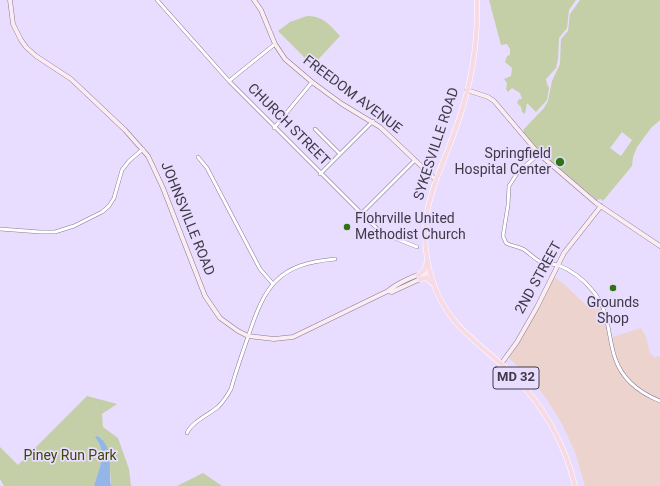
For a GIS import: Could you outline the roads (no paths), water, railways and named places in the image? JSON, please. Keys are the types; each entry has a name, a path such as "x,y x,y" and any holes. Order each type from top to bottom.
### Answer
{"main road":[{"name":"SYKESVILLE ROAD","path":"477,0 475,42 467,90 457,125 435,179 429,202 425,224 427,260 435,286 446,310 461,329 478,346 501,364 520,383 547,418 563,449 575,486"},
{"path":"427,260 419,277 427,278 435,286"}],"street":[{"name":"JOHNSVILLE ROAD","path":"10,0 13,24 20,40 26,47 44,62 71,79 143,148 152,160 192,265 209,304 220,318 238,331 248,336 274,339 293,337 388,292 394,287 430,271"},
{"name":"CHURCH STREET","path":"157,0 229,81 361,214 382,233 417,247"},
{"name":"FREEDOM AVENUE","path":"254,0 261,10 275,44 285,59 312,82 342,104 373,121 435,179"},
{"path":"229,81 275,44"},
{"path":"274,128 312,82"},
{"path":"467,90 488,97 494,101 538,154 601,206 660,246"},
{"path":"320,174 373,121"},
{"path":"315,129 340,154"},
{"path":"0,230 55,232 74,226 102,212 109,206 114,198 122,170 143,148"},
{"path":"538,154 518,172 509,186 508,205 503,236 508,245 524,249 533,257 542,262 557,265 578,277 594,291 603,305 615,358 621,370 632,384 650,397 660,401"},
{"path":"198,157 207,168 260,269 273,284"},
{"path":"361,214 415,160"},
{"name":"2ND STREET","path":"501,364 517,342 537,307 557,265 570,244 601,206"},
{"path":"187,433 190,428 218,407 227,396 259,305 273,284 288,271 298,266 310,262 335,259"}],"water":[{"path":"97,436 103,440 109,452 111,486 94,486 102,455 99,443 95,437"}],"place":[{"name":"Springfield Hospital Center","path":"560,162"},
{"name":"Flohrville United Methodist Church","path":"347,227"},
{"name":"Grounds Shop","path":"613,288"}],"park label":[{"name":"Piney Run Park","path":"70,456"}]}
